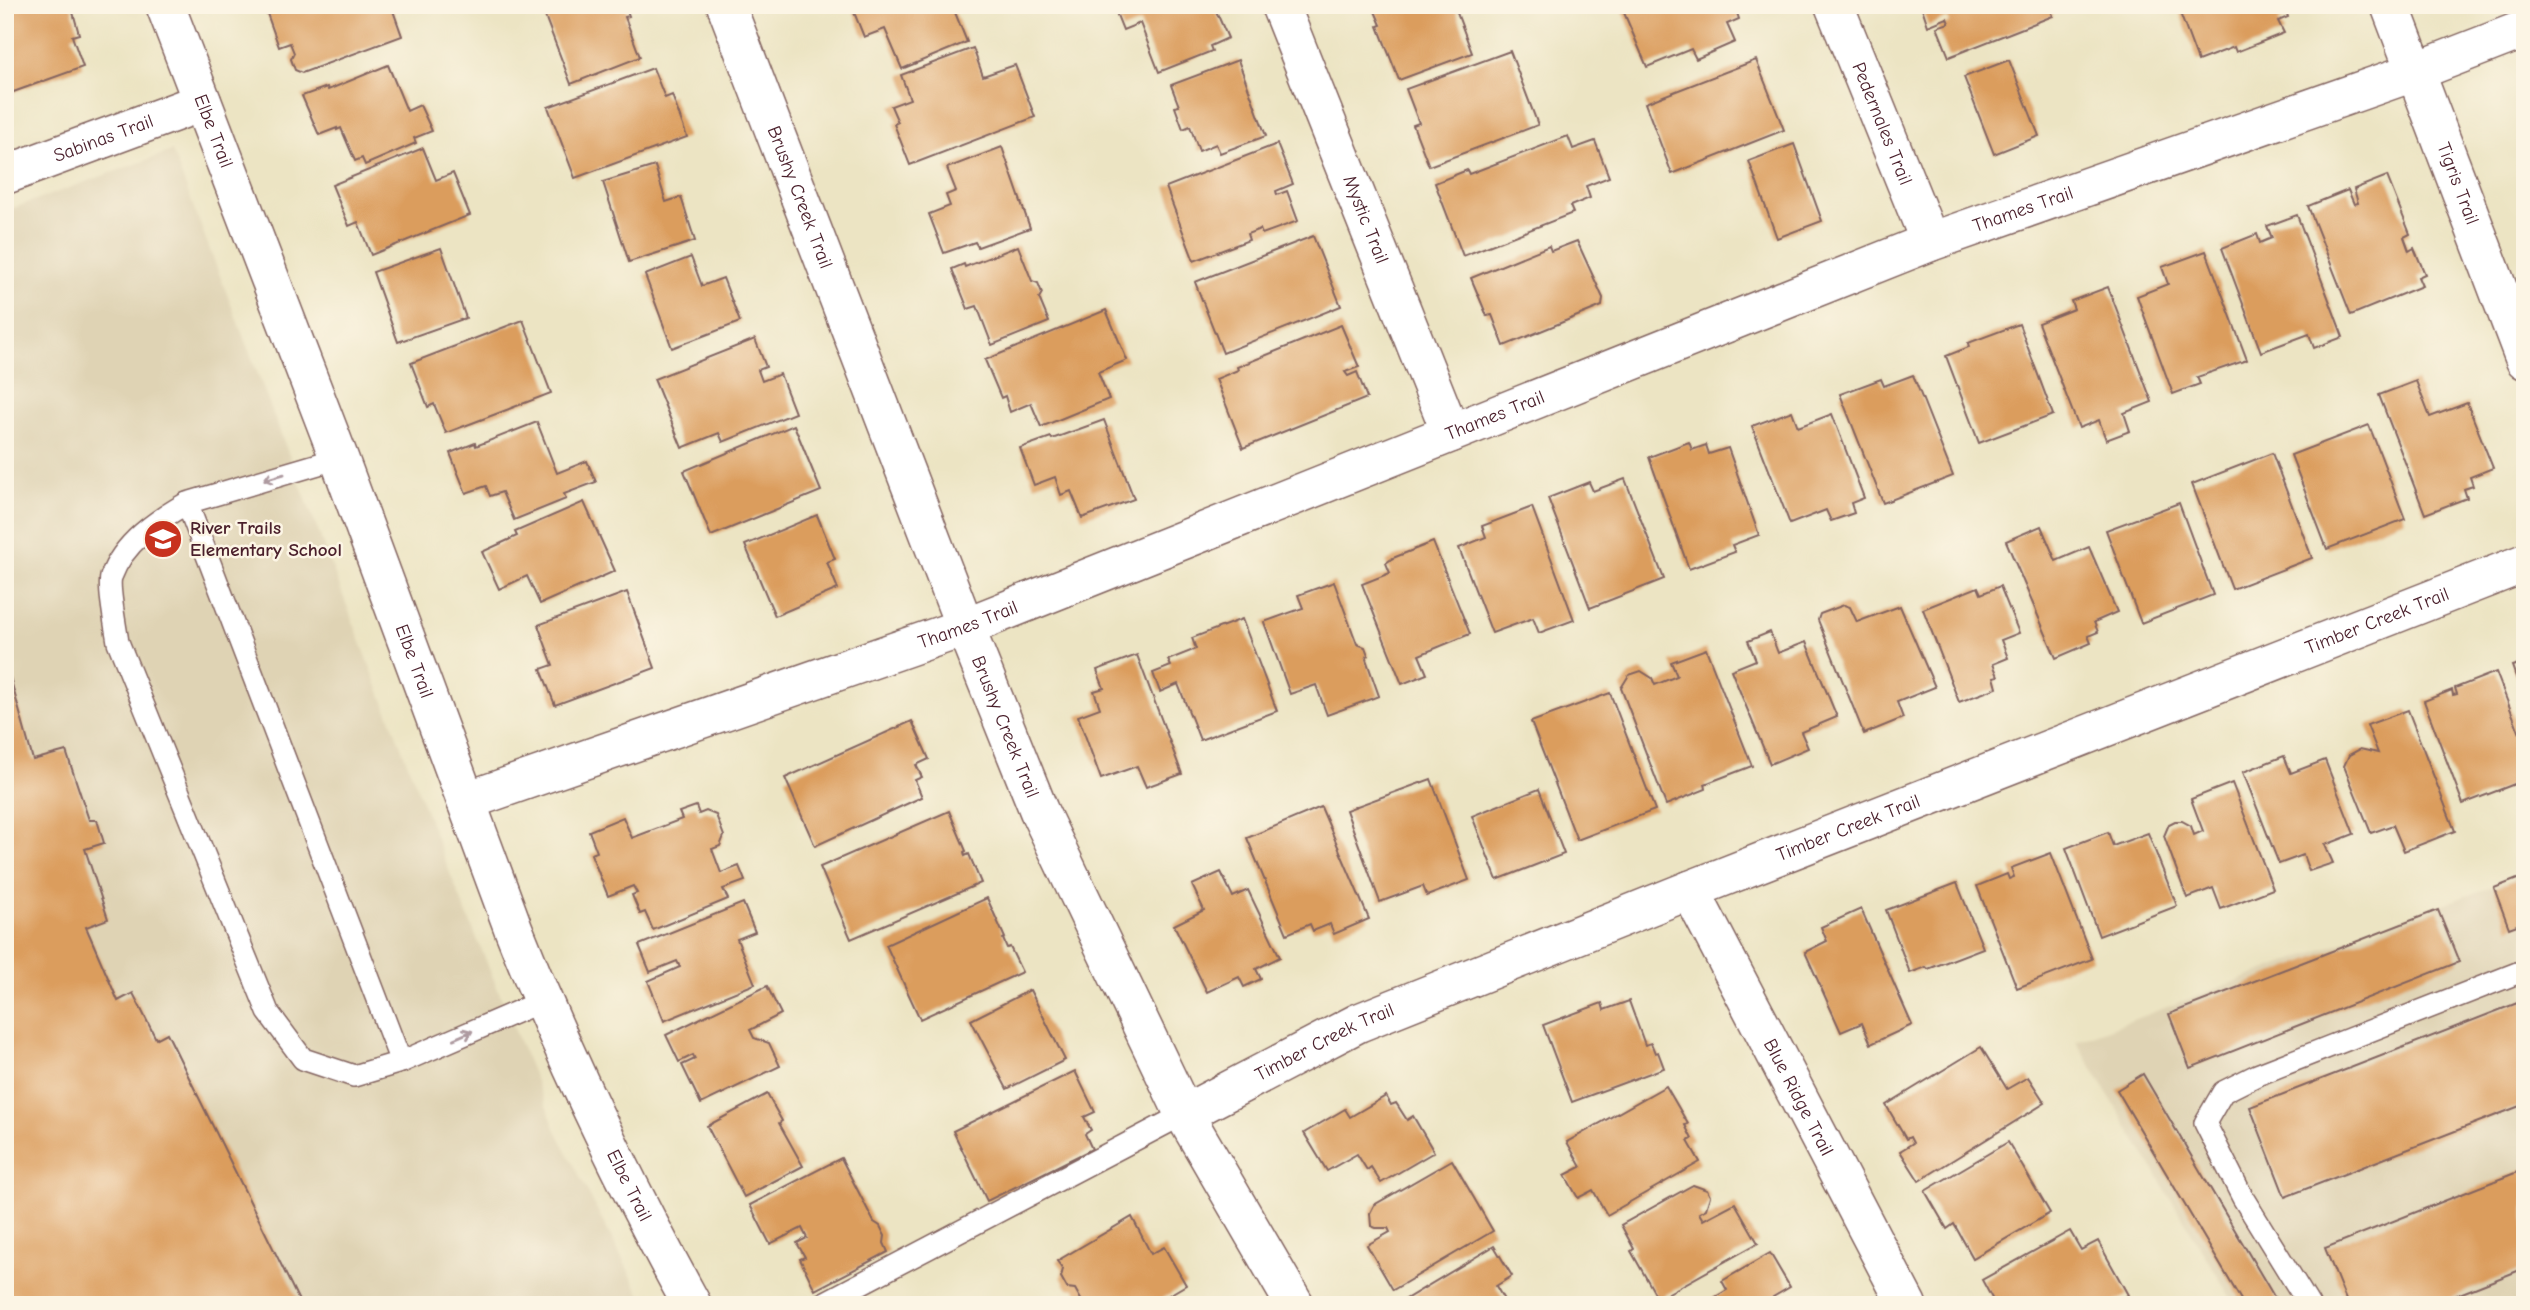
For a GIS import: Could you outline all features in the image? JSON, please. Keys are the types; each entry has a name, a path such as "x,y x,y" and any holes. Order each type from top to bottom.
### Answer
{"street":[{"name":"Elbe Trail","path":"165,5 339,458 542,1001 622,1170 692,1305"},
{"name":"Brushy Creek Trail","path":"726,5 965,627 1039,811 1184,1114 1295,1305"},
{"name":"Mystic Trail","path":"1280,5 1451,433"},
{"name":"Pedernales Trail","path":"1834,5 1930,242"},
{"name":"Tigris Trail","path":"2390,5 2525,360"},
{"name":"Thames Trail","path":"466,801 965,627 1930,242 2414,72 2525,29"},
{"name":"Sabinas Trail","path":"5,175 202,102"},
{"name":"Timber Creek Trail","path":"1184,1114 1358,1023 2525,563"},
{"name":"Blue Ridge Trail","path":"1690,890 1907,1305"}],"lane":[{"path":"339,458 187,503 168,513 132,541 110,579 118,642 268,1012 303,1059 354,1076 401,1062 542,1001"},
{"path":"187,503 401,1062"},
{"path":"2309,1305 2243,1198 2205,1123 2223,1092 2299,1057 2525,970"},
{"path":"820,1305 1184,1114"}],"shaded area":[{"name":"River Trails Elementary School","path":"172,151 447,866 556,1130 646,1305 5,1305 5,211"},
{"path":"2525,874 2525,1305 2235,1305 2076,1041"}],"building":[{"path":"29,5 71,5 79,34 72,36 83,67 5,95 5,14"},
{"path":"264,5 391,5 402,36 302,73 295,70 291,59 294,53 290,43 279,47"},
{"path":"572,5 625,5 629,16 625,17 640,57 571,84 545,16"},
{"path":"851,5 952,5 967,42 902,69 885,29 864,37"},
{"path":"1113,5 1224,5 1225,7 1216,11 1228,38 1210,46 1212,51 1159,72 1140,23 1123,30"},
{"path":"1384,5 1454,5 1472,53 1399,80 1374,9"},
{"path":"1629,5 1743,7 1736,10 1739,19 1727,24 1735,42 1696,59 1691,49 1647,67 1622,8"},
{"path":"1921,5 2049,5 2053,16 1949,57 1937,27 1949,23 1947,18 1928,26"},
{"path":"2177,5 2284,5 2288,17 2278,21 2284,33 2236,52 2234,47 2198,61"},
{"path":"973,48 983,76 1015,65 1035,117 910,165 894,124 898,122 891,106 910,99 901,75"},
{"path":"1510,51 1538,125 1429,166 1413,125 1419,123 1406,89"},
{"path":"1238,60 1266,136 1220,153 1216,144 1199,151 1190,126 1183,129 1175,107 1179,106 1171,85"},
{"path":"1756,60 1784,130 1672,174 1645,103"},
{"path":"2009,60 2039,136 1994,154 1964,77"},
{"path":"388,65 407,111 420,105 432,131 414,138 416,143 365,165 362,158 355,161 341,128 319,135 302,96 327,87 328,90"},
{"path":"653,68 665,98 672,95 687,137 575,178 548,107"},
{"path":"1568,136 1573,149 1595,141 1609,177 1586,186 1590,198 1570,206 1573,213 1463,256 1435,183 1467,170 1469,174"},
{"path":"1277,144 1293,184 1276,191 1277,195 1287,191 1298,221 1262,234 1260,229 1247,234 1249,240 1194,261 1166,187"},
{"path":"1794,144 1822,221 1777,238 1749,161"},
{"path":"1002,147 1030,228 978,247 975,242 944,253 929,214 950,206 946,195 956,191 947,168"},
{"path":"423,148 436,180 453,173 470,215 371,255 358,222 349,226 332,185"},
{"path":"655,166 666,202 681,197 695,241 629,262 603,182"},
{"path":"2387,176 2410,234 2404,237 2409,251 2414,248 2425,274 2418,277 2422,286 2351,315 2308,206 2348,190 2354,204 2358,203 2354,189"},
{"path":"2297,215 2343,337 2314,348 2309,334 2261,352 2222,248 2257,234 2260,243 2272,238 2267,226"},
{"path":"1313,236 1341,306 1223,353 1195,282"},
{"path":"1577,241 1603,298 1602,306 1504,346 1492,315 1487,316 1471,278 1549,246 1551,251"},
{"path":"1018,246 1032,281 1038,283 1042,293 1039,298 1049,322 992,345 977,306 968,309 952,269 964,264 965,267"},
{"path":"441,248 466,318 398,342 373,272"},
{"path":"2206,251 2247,360 2197,377 2200,384 2173,394 2137,296 2168,284 2162,267"},
{"path":"691,257 702,286 723,278 740,322 672,348 645,275"},
{"path":"2108,287 2152,402 2124,413 2130,431 2106,440 2099,420 2079,428 2038,323 2074,309 2071,301"},
{"path":"1106,310 1127,360 1098,372 1109,399 1041,427 1031,403 1010,412 1005,396 1001,398 985,360"},
{"path":"523,320 551,393 446,433 434,404 428,407 411,363"},
{"path":"2019,324 2053,415 1979,443 1946,356 1969,347 1968,343"},
{"path":"1341,325 1359,367 1345,372 1348,376 1357,372 1367,398 1243,448 1216,379 1238,370 1237,367"},
{"path":"755,339 766,367 758,370 762,381 780,374 795,413 723,442 719,433 682,448 654,379"},
{"path":"1913,375 1953,476 1883,503 1840,394 1881,379 1884,386"},
{"path":"2416,381 2430,417 2467,403 2493,468 2470,477 2473,486 2464,489 2467,498 2425,514 2379,395"},
{"path":"1792,411 1798,427 1832,414 1864,498 1851,503 1854,513 1831,521 1826,510 1790,524 1752,426"},
{"path":"1104,420 1134,499 1082,518 1071,491 1061,495 1055,477 1034,485 1020,448"},
{"path":"537,422 557,473 587,461 596,482 564,494 566,499 514,520 502,492 490,496 486,486 466,493 450,453 475,443 476,446"},
{"path":"794,425 821,491 711,536 684,471"},
{"path":"2369,425 2405,519 2327,549 2291,455"},
{"path":"1689,442 1692,450 1706,445 1709,454 1728,448 1759,535 1732,545 1735,552 1689,569 1649,457"},
{"path":"2272,453 2312,558 2232,589 2192,484"},
{"path":"1625,479 1664,579 1590,608 1548,498 1589,482 1593,491"},
{"path":"584,502 615,571 540,604 527,576 499,589 482,552 517,536 515,532"},
{"path":"2179,503 2213,595 2141,623 2106,530"},
{"path":"1532,507 1574,620 1539,633 1533,618 1492,633 1459,548 1486,537 1482,526"},
{"path":"817,515 835,559 827,562 838,589 775,616 745,545"},
{"path":"2041,526 2056,561 2089,547 2117,612 2094,622 2098,632 2088,636 2091,643 2056,658 2006,541"},
{"path":"1433,542 1470,634 1419,655 1427,674 1402,684 1362,584 1390,573 1386,563 1393,558"},
{"path":"1334,582 1357,644 1365,647 1368,655 1366,659 1379,696 1327,715 1316,685 1290,694 1264,622 1303,608 1298,595"},
{"path":"2000,586 2019,633 2001,640 2008,658 1993,664 1998,676 1994,677 1997,688 1959,702 1923,609 1978,587 1981,594"},
{"path":"627,592 655,668 555,705 541,669 553,665 538,625"},
{"path":"1844,605 1850,607 1857,622 1900,606 1935,687 1897,702 1903,718 1864,734 1818,620 1820,614"},
{"path":"1242,619 1277,711 1200,740 1178,684 1160,692 1153,673 1171,666 1168,660 1196,649 1192,638"},
{"path":"1770,632 1778,653 1806,642 1837,717 1801,732 1808,748 1770,764 1731,670 1756,660 1748,641"},
{"path":"1706,649 1752,766 1705,784 1706,789 1666,805 1621,688 1629,675 1641,671 1652,678 1655,685 1677,676 1671,662"},
{"path":"1137,655 1182,774 1146,787 1137,766 1101,779 1078,716 1100,708 1094,691 1104,688 1097,670"},
{"path":"2525,662 2525,699 2524,699 2512,666"},
{"path":"2496,672 2525,747 2525,780 2463,804 2424,701 2452,690 2453,695 2457,694 2455,688"},
{"path":"10,677 33,760 66,751 89,820 97,820 104,843 85,849 108,919 86,927 118,1001 133,993 156,1039 167,1033 301,1305 5,1305 5,679"},
{"path":"1610,693 1655,810 1577,840 1531,722"},
{"path":"2408,710 2455,831 2404,851 2393,825 2371,833 2344,766 2349,755 2360,749 2378,753 2367,725"},
{"path":"912,721 929,759 916,765 922,777 915,780 922,797 815,846 785,778"},
{"path":"2284,756 2291,773 2325,760 2354,834 2325,845 2333,863 2309,871 2303,855 2279,864 2243,772"},
{"path":"1431,779 1469,880 1427,896 1423,886 1380,902 1346,810"},
{"path":"2232,783 2273,889 2221,909 2213,888 2187,898 2164,836 2169,824 2175,821 2191,826 2194,835 2203,831 2191,799"},
{"path":"1539,789 1564,854 1497,880 1472,816"},
{"path":"696,806 699,814 706,811 716,815 724,836 720,846 712,849 721,873 739,866 745,881 723,889 728,899 653,930 645,912 640,914 632,895 637,893 633,886 608,896 591,854 597,852 589,831 623,817 632,838 682,819 679,812"},
{"path":"1321,807 1369,919 1334,934 1330,924 1313,931 1310,924 1287,934 1247,838"},
{"path":"949,811 966,851 965,856 969,854 981,883 851,939 820,867"},
{"path":"2108,832 2113,846 2148,833 2177,906 2099,936 2066,848"},
{"path":"2051,853 2092,959 2017,988 1977,886 2007,874 2009,879 2014,877 2011,868"},
{"path":"1221,872 1233,897 1248,890 1280,957 1256,969 1261,979 1244,987 1239,977 1207,992 1174,925 1204,910 1192,885"},
{"path":"2525,876 2525,922 2509,928 2494,888"},
{"path":"1957,883 1983,948 1910,973 1886,910"},
{"path":"987,898 1007,948 1010,947 1022,972 920,1019 886,945"},
{"path":"743,903 755,932 737,939 755,984 664,1021 648,981 680,967 677,961 650,972 639,945"},
{"path":"1861,909 1912,1025 1871,1044 1862,1023 1841,1032 1805,952 1827,941 1821,927"},
{"path":"2438,910 2459,962 2190,1068 2169,1014"},
{"path":"767,986 781,1014 750,1030 754,1038 769,1043 780,1066 701,1104 682,1065 695,1059 693,1055 679,1062 666,1035"},
{"path":"1030,990 1065,1060 1007,1089 971,1020"},
{"path":"2525,1000 2525,1104 2285,1197 2250,1107"},
{"path":"1629,1001 1645,1045 1651,1043 1664,1068 1572,1102 1543,1025 1602,1003 1604,1010"},
{"path":"1981,1047 2007,1089 2028,1077 2045,1103 1919,1181 1900,1151 1913,1143 1910,1137 1906,1139 1886,1105"},
{"path":"1075,1071 1095,1112 1084,1117 1091,1130 1085,1134 1092,1149 987,1201 953,1131"},
{"path":"2143,1074 2279,1305 2244,1305 2117,1090"},
{"path":"1666,1086 1688,1124 1685,1125 1692,1139 1688,1141 1700,1162 1607,1215 1593,1190 1578,1198 1565,1175 1581,1167 1567,1142"},
{"path":"767,1094 782,1121 779,1123 803,1166 744,1197 707,1126"},
{"path":"1386,1096 1391,1105 1396,1103 1407,1120 1413,1116 1434,1152 1381,1183 1371,1167 1367,1170 1357,1154 1327,1171 1304,1133 1345,1109 1350,1117"},
{"path":"2008,1142 2050,1213 1973,1258 1954,1224 1947,1229 1925,1191"},
{"path":"841,1158 874,1222 880,1226 885,1236 884,1243 888,1252 815,1290 800,1259 805,1257 797,1243 807,1238 802,1228 770,1244 750,1205"},
{"path":"1452,1160 1493,1231 1393,1290 1367,1245 1390,1232 1388,1228 1371,1226 1370,1213 1374,1205"},
{"path":"2525,1169 2525,1268 2432,1305 2348,1305 2325,1248"},
{"path":"1693,1185 1707,1190 1710,1196 1706,1209 1699,1213 1703,1220 1735,1203 1758,1243 1658,1299 1631,1251 1634,1249 1621,1225"},
{"path":"1132,1217 1151,1254 1164,1247 1186,1285 1152,1305 1084,1305 1075,1289 1067,1288 1061,1277 1063,1269 1057,1261"},
{"path":"2070,1231 2081,1250 2098,1241 2128,1295 2111,1305 1998,1305 1996,1300 1994,1302 1982,1280"},
{"path":"1494,1246 1512,1276 1496,1286 1507,1305 1396,1305"},
{"path":"1770,1253 1790,1287 1773,1297 1778,1305 1702,1305 1727,1290 1722,1281"}],"place":[{"name":"River Trails Elementary School","path":"163,539"}]}
